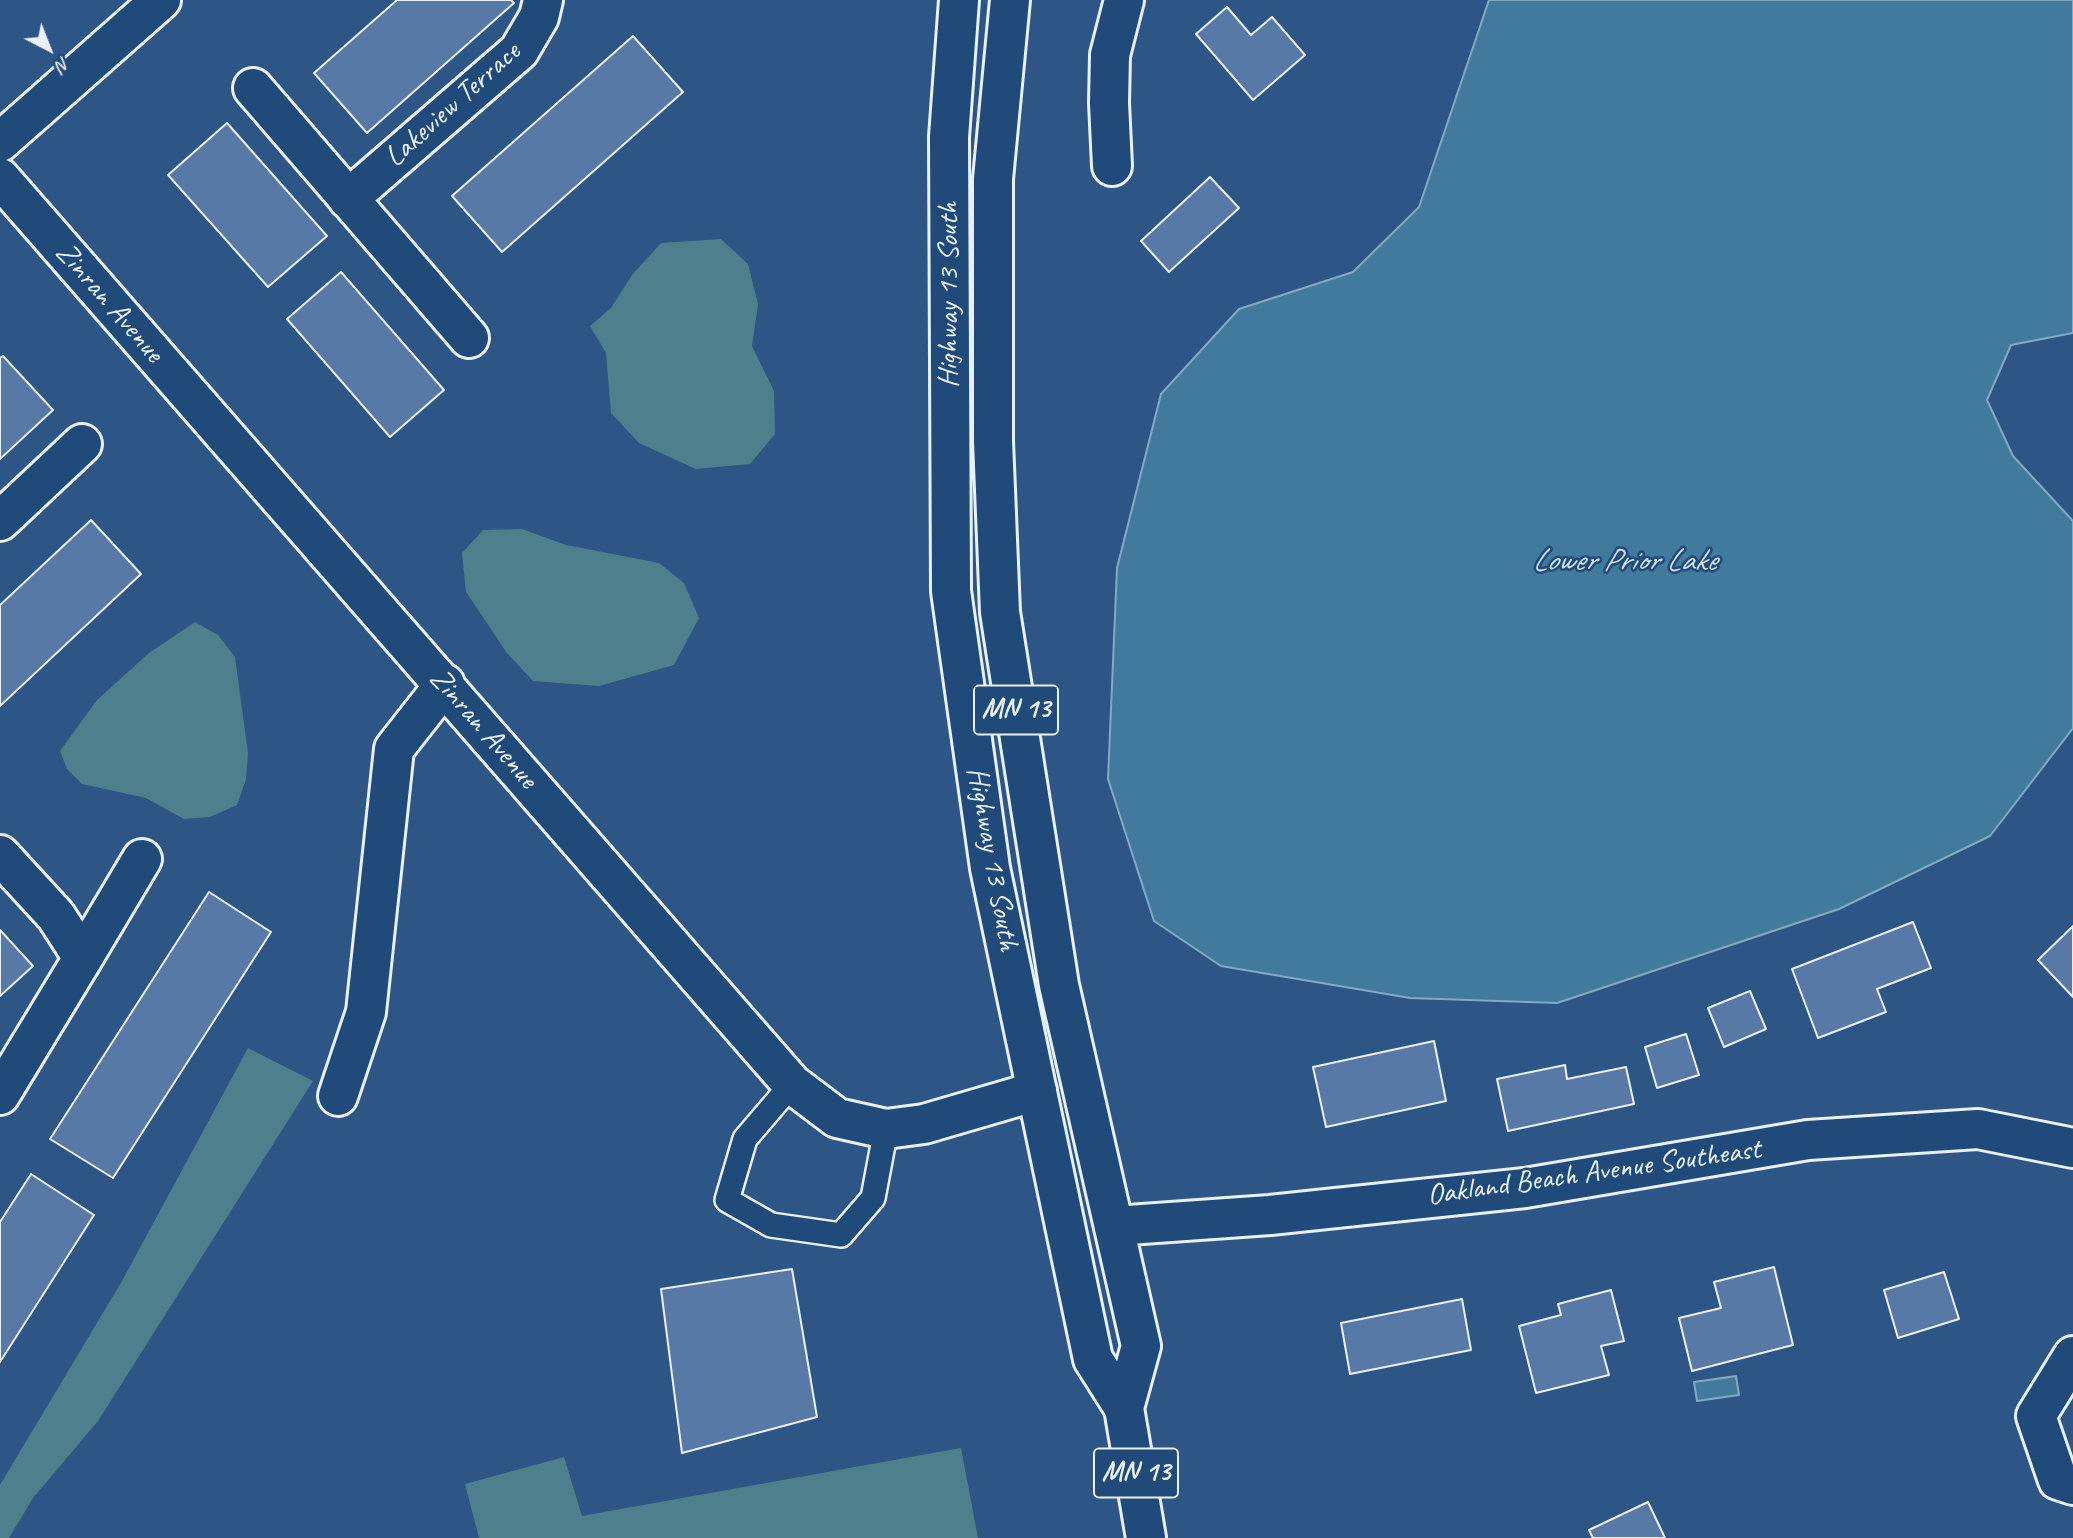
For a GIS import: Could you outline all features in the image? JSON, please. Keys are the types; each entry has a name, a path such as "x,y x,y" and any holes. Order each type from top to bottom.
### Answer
{"street":[{"path":"0,142 160,0"},
{"name":"Lakeview Terrace","path":"348,199 519,51 539,17 543,0"},
{"name":"Highway 13 South","path":"959,0 949,137 951,591 990,869 1093,1359 1124,1408 1146,1538"},
{"name":"Highway 13 South","path":"1010,0 993,179 993,441 1000,612 1059,985 1142,1346 1124,1408"},
{"path":"1112,166 1109,103 1111,55 1124,0"},
{"path":"253,88 469,338"},
{"name":"Zinran Avenue","path":"0,178 792,1084 837,1118 886,1129 924,1124 1037,1091"},
{"path":"0,521 82,444"},
{"path":"338,1096 366,1012 394,749 445,684"},
{"path":"0,855 56,916 83,958"},
{"path":"0,1095 142,859"},
{"name":"Oakland Beach Avenue Southeast","path":"1114,1226 1270,1215 1525,1188 1808,1140 1978,1129 2073,1148"},
{"path":"2073,1356 2036,1416 2058,1480 2073,1485"}],"lane":[{"path":"792,1084 745,1139 727,1200 771,1225 841,1235 873,1198 886,1129"}],"green space":[{"path":"721,239 748,264 758,304 752,346 774,391 775,434 750,464 696,469 639,443 611,413 606,353 590,326 611,308 632,275 661,243"},
{"path":"522,529 566,545 659,563 684,583 699,618 674,665 599,686 533,681 507,653 466,592 462,553 483,530"},
{"path":"195,622 218,635 235,657 248,753 246,779 237,805 210,817 184,819 146,798 82,784 67,769 60,751 97,700 149,653"},
{"path":"248,1048 313,1081 98,1421 33,1498 9,1538 0,1538 0,1485 122,1281"},
{"path":"961,1448 978,1538 479,1538 465,1484 564,1457 582,1516"}],"water":[{"name":"Lower Prior Lake","path":"1489,0 2073,0 2073,333 2011,345 1987,400 2013,456 2073,521 2073,728 1990,836 1839,909 1557,1003 1410,998 1221,966 1154,921 1108,779 1117,568 1161,394 1239,309 1353,272 1419,207"},
{"path":"1736,1376 1739,1395 1697,1401 1694,1382"}],"building":[{"path":"397,0 511,0 514,3 367,133 314,73"},
{"path":"1227,7 1251,35 1272,17 1305,55 1253,100 1196,34"},
{"path":"633,36 683,92 502,252 452,196"},
{"path":"227,123 327,236 268,287 168,175"},
{"path":"1210,177 1239,208 1169,272 1141,241"},
{"path":"341,272 444,390 390,437 287,319"},
{"path":"3,356 53,410 0,459 0,358"},
{"path":"91,520 141,574 0,706 0,605"},
{"path":"209,892 271,932 113,1178 50,1139"},
{"path":"1913,922 1931,968 1877,989 1886,1012 1818,1038 1792,969"},
{"path":"2073,926 2073,997 2038,960"},
{"path":"0,930 33,966 0,996"},
{"path":"1750,991 1766,1029 1724,1047 1708,1008"},
{"path":"1686,1034 1699,1075 1657,1088 1645,1047"},
{"path":"1434,1041 1446,1101 1326,1127 1313,1067"},
{"path":"1565,1065 1567,1079 1626,1067 1634,1104 1508,1131 1497,1079"},
{"path":"31,1174 94,1215 0,1362 0,1222"},
{"path":"1774,1267 1793,1345 1692,1371 1679,1318 1721,1308 1714,1282"},
{"path":"792,1269 817,1417 682,1453 661,1289"},
{"path":"1944,1272 1959,1319 1898,1338 1884,1290"},
{"path":"1611,1290 1624,1341 1601,1346 1609,1375 1536,1393 1519,1326 1561,1315 1558,1304"},
{"path":"1462,1299 1471,1350 1350,1374 1341,1323"},
{"path":"1648,1502 1665,1538 1593,1538 1589,1530"}]}
